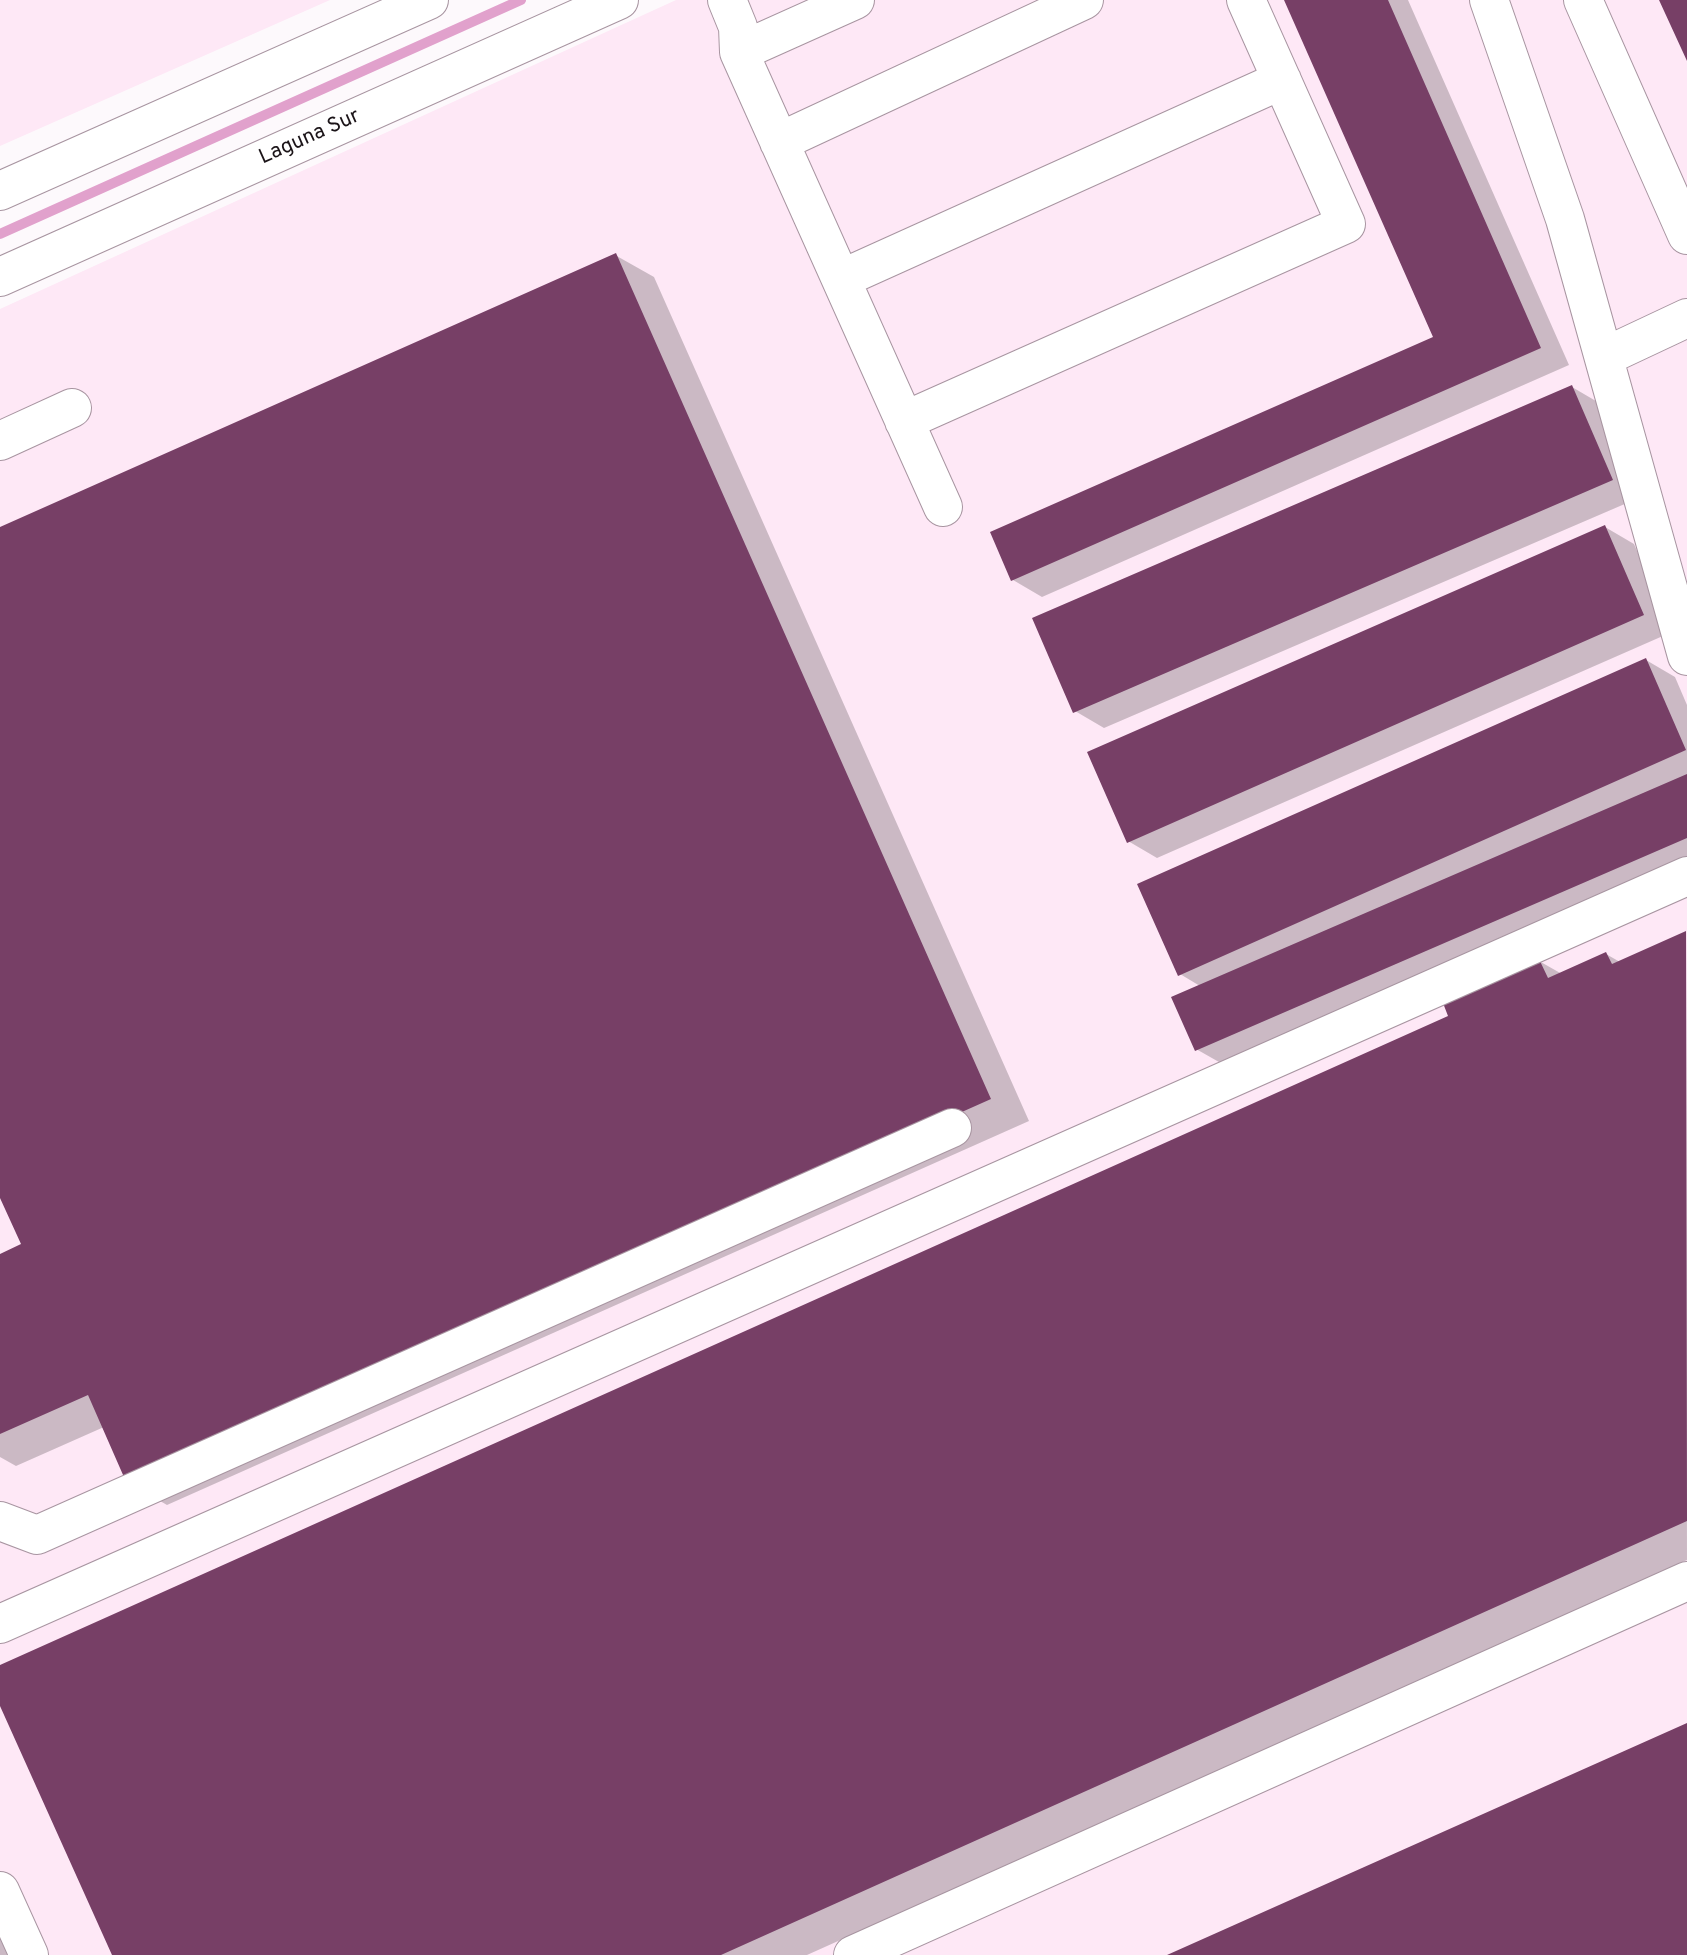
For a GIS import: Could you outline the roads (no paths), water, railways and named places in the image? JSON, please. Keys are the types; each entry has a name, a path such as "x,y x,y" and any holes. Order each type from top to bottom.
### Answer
{"street":[{"path":"0,191 429,0"},
{"name":"Laguna Sur","path":"0,277 619,0"},
{"path":"727,0 738,27 739,52 943,507"},
{"path":"739,52 855,0"},
{"path":"779,142 1084,0"},
{"path":"904,421 1346,223 1246,0"},
{"path":"1489,0 1565,219 1687,656"},
{"path":"1583,0 1687,235"},
{"path":"841,279 1282,80"},
{"path":"1604,357 1687,318"},
{"path":"0,441 72,408"},
{"path":"0,1624 1687,876"},
{"path":"0,1521 37,1535 952,1128"},
{"path":"853,1955 1687,1581"},
{"path":"0,1891 29,1955"}],"waterway":[{"path":"0,234 521,0"}]}
